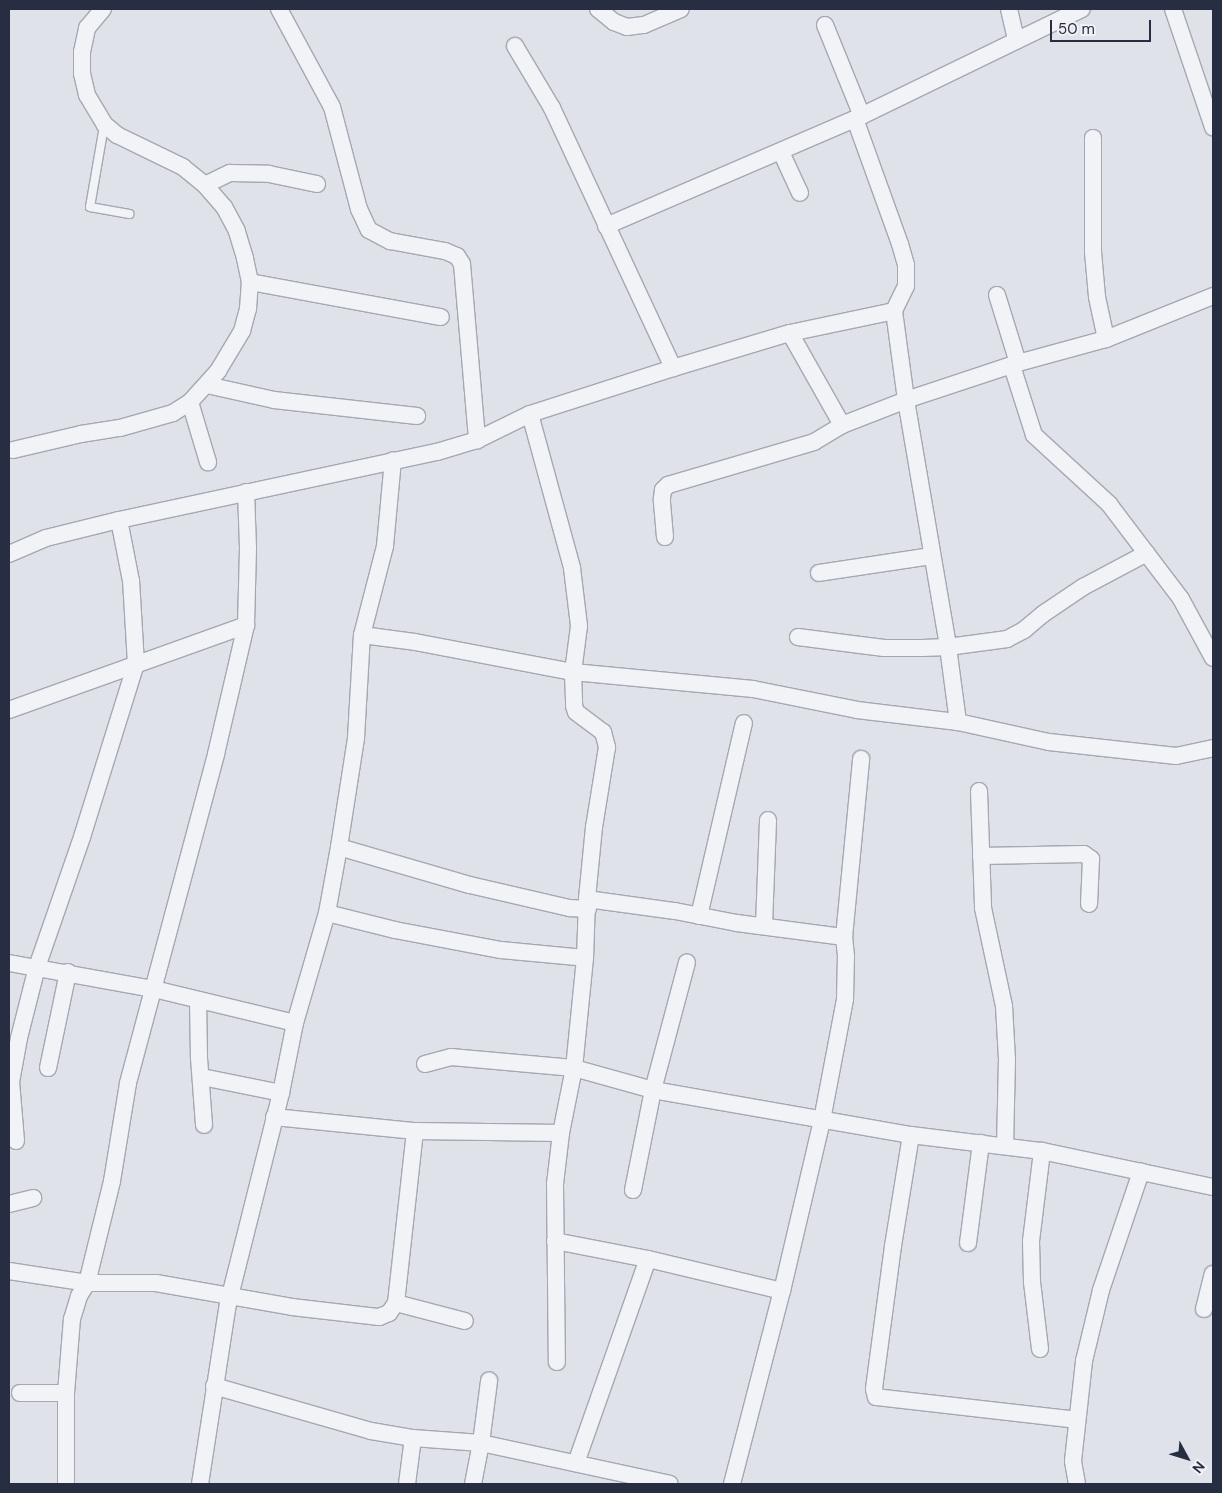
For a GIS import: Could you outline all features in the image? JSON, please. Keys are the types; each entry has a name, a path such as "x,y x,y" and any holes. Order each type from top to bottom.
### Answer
{"street":[{"path":"13,450 152,421 173,414 190,402 207,385 231,352 242,331 248,309 250,282 236,231 224,207 205,184 183,167 117,135 105,125 87,95 82,74 82,52 88,28 103,9"},
{"path":"278,9 332,107 359,209 370,230 390,241 445,251 457,256 462,264 477,440"},
{"path":"598,9 614,22 627,27 644,25 680,9"},
{"path":"1009,9 1016,40"},
{"path":"606,226 858,118 1082,9"},
{"path":"1173,9 1213,126"},
{"path":"825,25 904,256 906,286 894,311 906,400 948,647 958,722"},
{"path":"515,46 552,108 673,368"},
{"path":"1093,138 1093,252 1097,297 1106,338"},
{"path":"782,152 800,193"},
{"path":"205,184 230,173 269,174 317,184"},
{"path":"250,282 441,317"},
{"path":"997,296 1034,435 1109,504 1182,599 1212,654"},
{"path":"665,537 662,498 663,490 668,485 814,442 842,425 906,400 1106,338 1213,296"},
{"path":"9,554 46,538 119,520 437,452 477,440 530,414 673,368 790,333 894,311"},
{"path":"790,333 842,425"},
{"path":"207,385 274,400 417,416"},
{"path":"190,402 208,462"},
{"path":"530,414 572,568 579,626 573,672 574,706 576,712 603,732 607,747 594,827 585,958 574,1068 561,1133 555,1184 557,1362"},
{"path":"200,1484 214,1386 230,1296 281,1093 295,1023 327,913 356,738 362,635 385,546 393,460"},
{"path":"66,1484 66,1393 72,1319 79,1296 87,1283 112,1181 128,1083 216,754 246,625 248,548 246,492"},
{"path":"16,1141 11,1082 19,1038 38,967 82,837 136,664 131,581 119,520"},
{"path":"798,637 884,648 948,647 1007,639 1024,630 1043,614 1083,587 1147,552"},
{"path":"819,573 932,556"},
{"path":"10,713 136,664 246,625"},
{"path":"362,635 415,642 573,672 753,689 857,710 958,722 1050,742 1176,756 1213,748"},
{"path":"699,916 744,723"},
{"path":"732,1484 782,1291 822,1120 844,999 846,956 844,937 861,758"},
{"path":"979,791 983,908 1004,1006 1007,1059 1005,1145"},
{"path":"764,925 768,820"},
{"path":"339,847 470,885 570,908 588,904 699,916 844,937"},
{"path":"981,856 1084,854 1091,859 1089,904"},
{"path":"327,913 395,930 501,950 585,958"},
{"path":"633,1190 653,1090 687,962"},
{"path":"9,964 68,972 295,1023"},
{"path":"48,1068 68,972"},
{"path":"198,1000 199,1058 202,1077 204,1125"},
{"path":"425,1064 451,1057 574,1068 653,1090 911,1135 1042,1151 1213,1187"},
{"path":"202,1077 281,1093"},
{"path":"274,1117 415,1131 561,1133"},
{"path":"9,1271 87,1283 156,1283 292,1307 380,1317 389,1313 396,1303 415,1131"},
{"path":"911,1135 893,1246 874,1389 876,1396 1077,1420"},
{"path":"968,1243 980,1143"},
{"path":"1040,1349 1032,1282 1031,1241 1042,1151"},
{"path":"1065,1484 1073,1461 1084,1361 1101,1290 1141,1172"},
{"path":"9,1204 32,1198"},
{"path":"555,1241 782,1291"},
{"path":"576,1463 648,1260"},
{"path":"1204,1309 1213,1274"},
{"path":"396,1303 465,1321"},
{"path":"472,1484 481,1442 489,1382"},
{"path":"214,1386 371,1430 413,1438 481,1442 670,1484"},
{"path":"20,1393 66,1393"},
{"path":"407,1484 413,1438"},
{"path":"1073,1461 1077,1484"}],"lane":[{"path":"105,125 90,207 129,214"}]}
